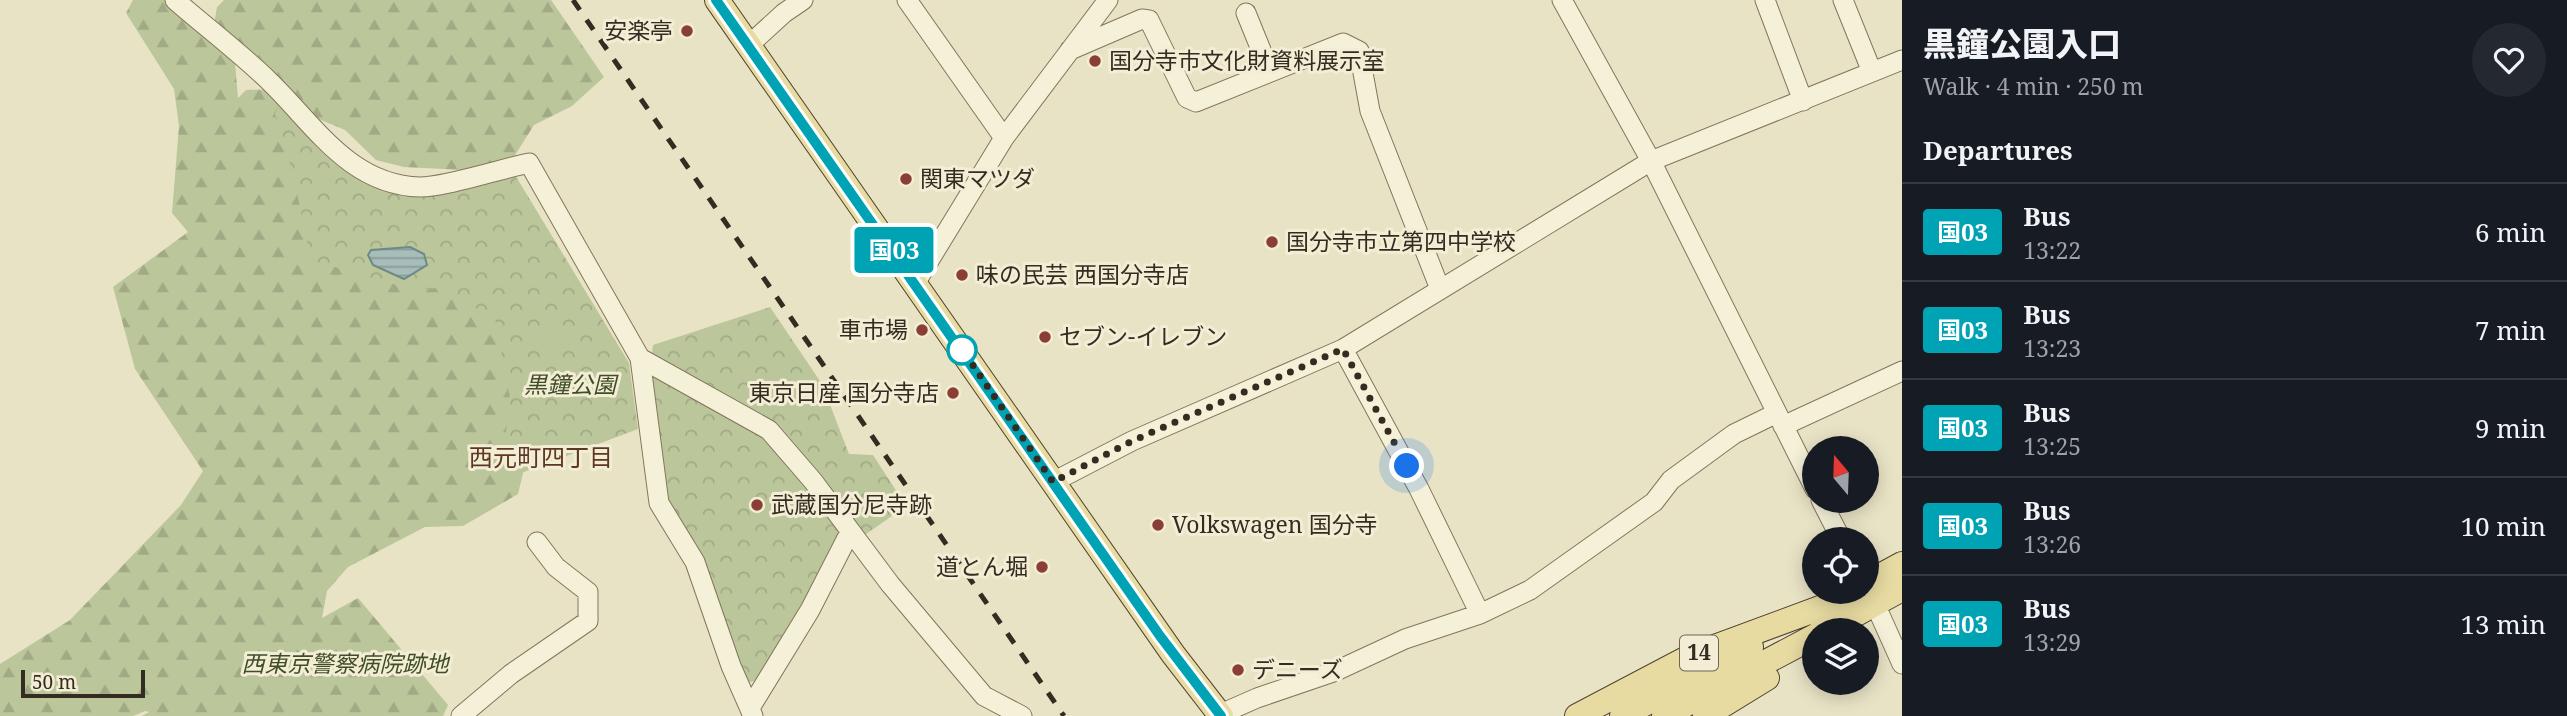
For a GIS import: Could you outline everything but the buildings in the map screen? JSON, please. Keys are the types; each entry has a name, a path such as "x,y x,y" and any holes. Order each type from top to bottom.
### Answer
{"main road":[{"path":"716,0 916,282 1173,654 1219,715"},
{"name":"14","path":"1879,586 1902,564"},
{"name":"14","path":"1879,592 1902,589"},
{"name":"14","path":"1837,618 1856,604"},
{"name":"14","path":"1577,716 1693,655 1802,629"},
{"name":"14","path":"1622,716 1802,635"},
{"name":"14","path":"1664,716 1802,646"},
{"name":"14","path":"1705,716 1757,685 1802,649"}],"street":[{"path":"175,0 266,78 329,146 359,170 385,181 421,187 529,163 640,358 651,367 732,407 769,430 890,584 984,696 1022,716"},
{"path":"749,45 784,13 803,0"},
{"path":"907,0 1004,138"},
{"path":"916,282 1004,138 1108,0"},
{"path":"1562,0 1651,161 1802,463"},
{"path":"1766,0 1803,101"},
{"path":"1843,0 1872,72"},
{"path":"1246,13 1270,72"},
{"path":"1070,50 1142,19 1149,20 1187,99 1196,102 1343,43 1359,51 1370,111 1440,289"},
{"path":"1053,482 1132,441 1343,349 1651,161 1902,60"},
{"path":"1343,349 1419,489 1480,614"},
{"path":"640,358 659,503 695,562 731,666 752,712"},
{"path":"1219,715 1336,671 1405,639 1480,614 1530,590 1654,502 1671,480 1723,442 1902,371"},
{"path":"752,712 810,610 850,532"},
{"path":"461,716 511,674 588,621 588,592 556,567 537,542"},
{"path":"1876,604 1902,664"}],"green space":[{"name":"西東京警察病院跡地","path":"133,0 167,0 235,63 238,98 246,90 271,89 313,174 491,259 525,465 518,494 463,526 425,527 348,567 327,591 322,618 358,598 448,705 443,716 142,716 149,712 145,711 133,716 0,716 0,664 70,620 181,505 203,471 135,369 113,287 188,232 172,213 179,126 174,89 126,13"},
{"path":"224,0 551,0 604,77 572,106 534,125 512,160 464,170 404,167 376,160 345,130 316,118 214,24 217,7"},
{"name":"黒鐘公園","path":"279,104 324,152 353,175 385,188 515,175 629,363 638,429 524,472 501,475 510,398 495,318 438,288 414,290 311,260 294,178 275,114"},
{"path":"770,307 822,384 849,454 873,455 897,492 890,498 899,511 862,537 849,522 804,609 759,680 746,683 667,502 649,376 653,345"},
{"path":"553,321 564,325 568,336 564,347 553,351 542,347 538,336 542,325"}],"water":[{"path":"410,247 424,254 427,265 404,279 373,265 368,255 371,250"}],"railway":[{"path":"573,0 1064,716"}],"bus line":[{"name":"国03","path":"716,0 902,261 1160,636 1221,716"}],"place":[{"name":"安楽亭","path":"687,31"},
{"name":"国分寺市文化財資料展示室","path":"1095,61"},
{"name":"関東マツダ","path":"906,179"},
{"name":"国分寺市立第四中学校","path":"1272,242"},
{"name":"味の民芸 西国分寺店","path":"962,275"},
{"name":"車市場","path":"922,330"},
{"name":"セブン-イレブン","path":"1045,337"},
{"name":"東京日産 国分寺店","path":"953,393"},
{"name":"武蔵国分尼寺跡","path":"757,505"},
{"name":"Volkswagen 国分寺","path":"1158,525"},
{"name":"道とん堀","path":"1042,567"},
{"name":"デニーズ","path":"1238,670"}],"district":[{"name":"西元町四丁目","path":"541,458"}],"route":[{"path":"962,350 957,342 1053,482 1132,441 1343,349 1407,466"}]}
